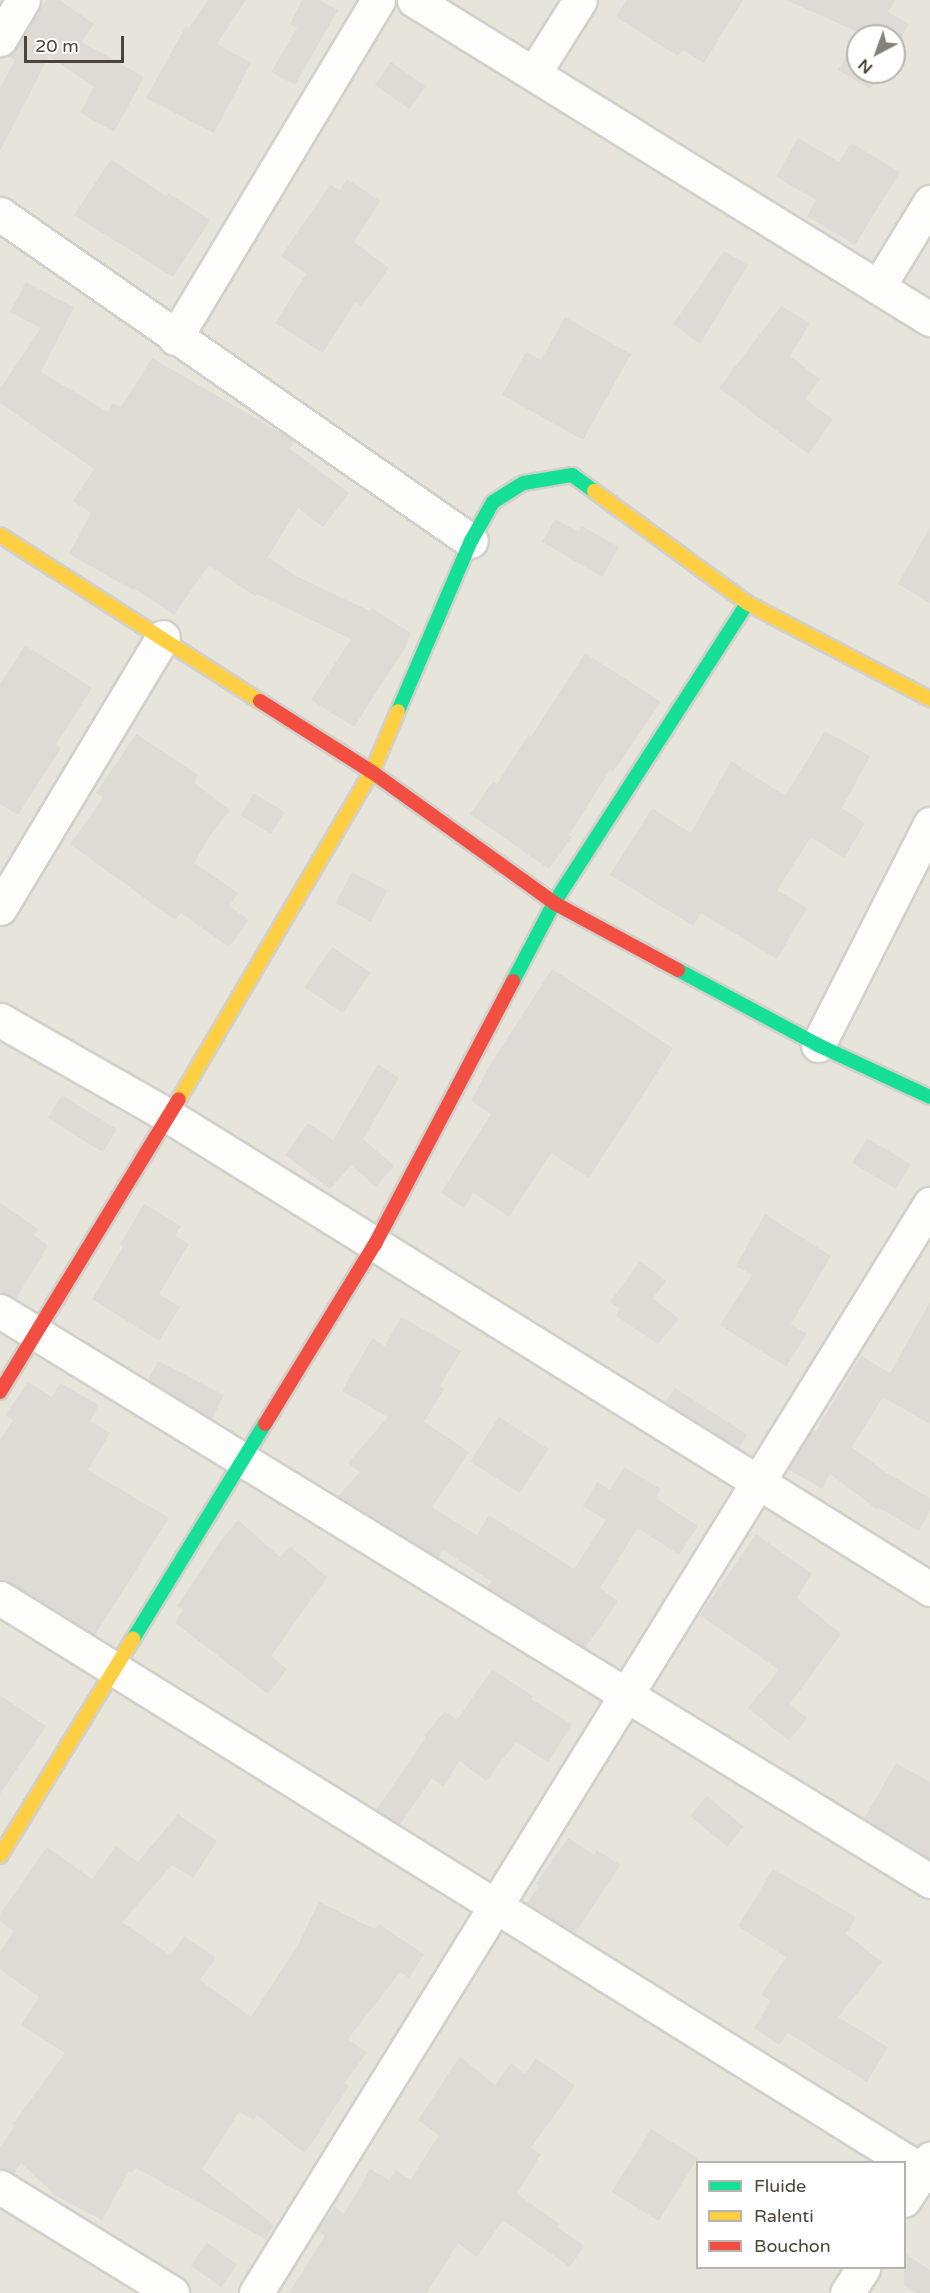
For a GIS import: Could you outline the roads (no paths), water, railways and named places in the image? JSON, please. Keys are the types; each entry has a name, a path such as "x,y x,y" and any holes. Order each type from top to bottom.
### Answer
{"street":[{"path":"0,39 23,0"},
{"path":"175,338 378,0"},
{"path":"414,0 930,319"},
{"path":"534,73 580,0"},
{"path":"878,287 930,202"},
{"path":"0,214 175,338 471,541"},
{"path":"0,1392 169,1116 372,772 471,541 493,502 524,483 572,475 747,603 930,699"},
{"path":"0,535 372,772 554,903 818,1045 930,1097"},
{"path":"0,1856 375,1244 554,903 747,603"},
{"path":"0,909 163,637"},
{"path":"818,1045 930,824"},
{"path":"0,1020 169,1116 930,1589"},
{"path":"256,2293 930,1203"},
{"path":"0,1311 930,1881"},
{"path":"0,1598 495,1906 927,2169 906,2197"},
{"path":"0,2187 172,2293"},
{"path":"847,2293 862,2269"}]}
